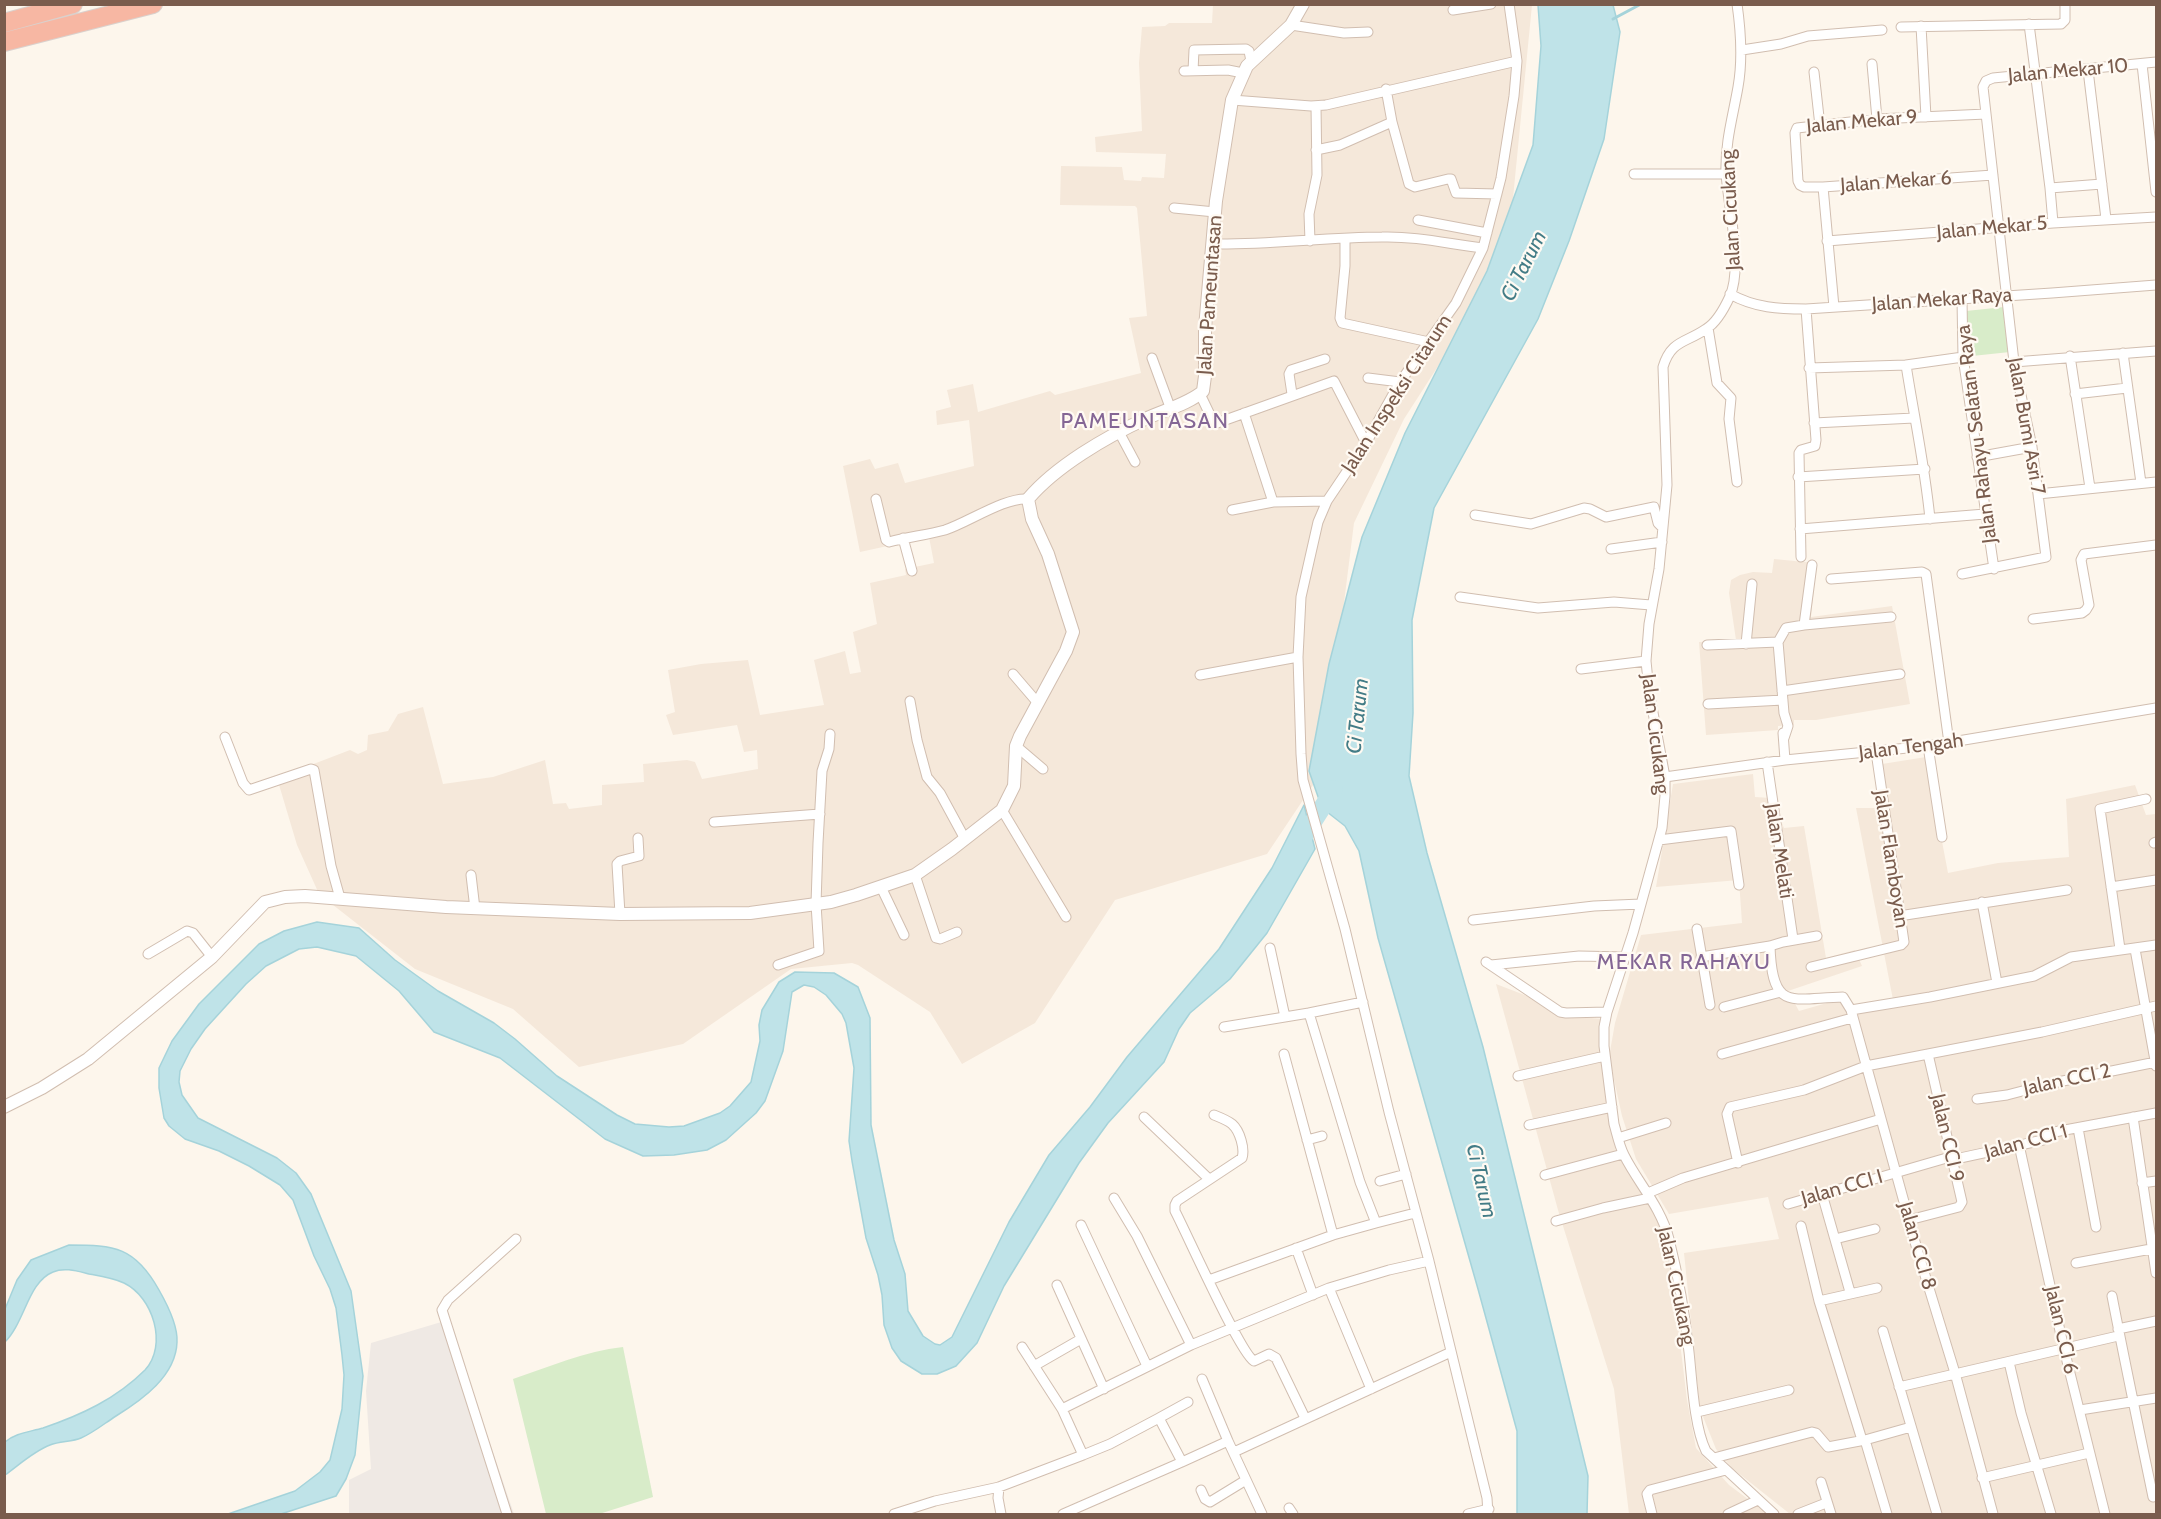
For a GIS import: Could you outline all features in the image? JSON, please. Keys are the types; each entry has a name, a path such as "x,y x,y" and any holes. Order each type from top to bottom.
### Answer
{"highway":[{"path":"4,23 73,4"},
{"path":"4,42 153,4"}],"street":[{"name":"Jalan Pameuntasan","path":"1028,499 1044,481 1097,444 1203,391 1205,328 1215,212 1232,100 1243,73 1251,61 1291,25 1303,4"},
{"path":"1454,10 1491,4"},
{"name":"Jalan Inspeksi Citarum","path":"1489,1512 1429,1261 1330,873 1305,787 1301,754 1298,657 1301,597 1318,522 1326,501 1366,443 1400,382 1466,287 1483,248 1497,194 1514,96 1517,61 1509,4"},
{"name":"Jalan Cicukang","path":"1737,4 1742,50 1738,87 1728,132 1726,174 1735,271 1730,294 1708,328 1674,346 1667,355 1663,367 1667,485 1659,569 1651,605 1646,661 1649,691 1665,777 1664,814 1659,840 1626,957 1607,1012 1604,1035 1612,1107 1623,1154 1649,1195 1669,1237 1689,1347 1696,1412 1703,1445 1774,1515"},
{"path":"1901,27 2064,23 2065,4"},
{"path":"2029,24 2050,188 2052,223"},
{"path":"1291,25 1344,33 1368,32"},
{"path":"1921,26 1926,117"},
{"path":"1742,50 1781,44 1808,36 1882,30"},
{"path":"1243,73 1228,70 1188,71 1194,50 1246,49 1250,51 1251,61"},
{"path":"1232,100 1316,106 1517,61"},
{"name":"Jalan Mekar 10","path":"1983,87 1986,81 1993,78 2157,62"},
{"path":"1872,64 1877,120"},
{"path":"2142,64 2157,192"},
{"path":"2088,70 2106,219"},
{"path":"1814,72 1820,126"},
{"name":"Jalan Bumi Asri 7","path":"1983,87 2014,362 2032,447 2046,554 2043,559 1994,569"},
{"path":"1386,89 1392,122 1411,186 1451,179 1456,193 1497,194"},
{"path":"1310,241 1309,216 1316,185 1316,106"},
{"name":"Jalan Mekar 9","path":"1800,185 1795,133 1797,128 1877,120 1986,114"},
{"path":"1316,150 1340,145 1392,122"},
{"path":"1634,174 1726,174"},
{"name":"Jalan Mekar 6","path":"1800,185 1823,187 1993,175"},
{"path":"2050,188 2102,184"},
{"path":"1823,187 1834,307"},
{"path":"1174,208 1215,212"},
{"name":"Jalan Mekar 5","path":"1827,241 2157,217"},
{"path":"1419,220 1486,232"},
{"path":"1212,244 1383,237 1411,238 1483,248"},
{"path":"1345,239 1340,318 1342,323 1429,342"},
{"name":"Jalan Mekar Raya","path":"1730,294 1757,306 1806,309 2157,285"},
{"name":"Jalan Rahayu Selatan Raya","path":"1962,300 1963,357 1994,569"},
{"path":"1801,557 1799,453 1801,450 1815,446 1806,309"},
{"path":"1708,328 1717,383 1731,398 1729,419 1737,482"},
{"path":"2014,362 2157,351"},
{"path":"2123,353 2141,483"},
{"path":"2070,356 2090,488"},
{"path":"1809,368 1906,364 1963,357"},
{"path":"1152,358 1170,407"},
{"path":"1292,394 1289,374 1291,370 1325,359"},
{"path":"1906,364 1925,469 1930,519"},
{"path":"1368,378 1400,382"},
{"path":"1200,394 1212,419 1217,423 1292,394 1334,381 1366,443"},
{"path":"2075,394 2127,388"},
{"path":"1244,413 1273,502"},
{"path":"1814,423 1914,418"},
{"path":"1119,432 1135,462"},
{"path":"1977,457 2032,447"},
{"path":"1798,477 1925,469"},
{"path":"2038,494 2157,482"},
{"path":"4,1107 42,1088 88,1059 212,957 265,902 271,900 305,896 474,909 620,914 750,913 816,904 856,895 915,875 1002,810 1012,794 1016,746 1066,651 1073,632 1048,554 1032,519 1028,499 1013,500 944,530 886,540 876,499"},
{"path":"1232,510 1273,502 1326,501"},
{"path":"1475,515 1531,524 1584,508 1590,508 1602,516 1610,517 1654,507 1658,523 1663,527"},
{"path":"1800,528 1985,514"},
{"path":"903,538 912,571"},
{"path":"1611,549 1662,542"},
{"path":"2033,619 2082,613 2086,610 2089,604 2081,560 2084,554 2157,545"},
{"path":"1804,625 1812,565"},
{"path":"1962,574 1994,569"},
{"path":"1831,579 1922,572 1926,574 1949,743"},
{"path":"1746,644 1752,584"},
{"path":"1460,597 1538,608 1614,602 1651,605"},
{"path":"1785,760 1778,642 1786,628 1891,617"},
{"path":"1707,645 1778,642"},
{"path":"1200,675 1298,657"},
{"path":"1581,669 1646,661"},
{"path":"1013,674 1038,702"},
{"path":"1708,704 1782,695 1900,674"},
{"path":"910,701 927,777 940,793 965,839"},
{"name":"Jalan Tengah","path":"1665,777 1767,762 1928,746 2157,708"},
{"path":"778,965 819,951 816,904 822,771 829,749 830,734"},
{"path":"225,737 243,783 249,790 311,769 314,770 331,866 340,898"},
{"path":"1016,746 1042,769"},
{"path":"1928,746 1942,837"},
{"name":"Jalan Flamboyan","path":"1811,967 1901,945 1904,942 1876,752"},
{"name":"Jalan Melati","path":"1767,762 1793,939"},
{"path":"2120,950 2100,809 2146,799"},
{"path":"1002,810 1066,917"},
{"path":"714,822 820,814"},
{"path":"1659,840 1730,831 1739,885"},
{"path":"620,914 617,864 639,856 638,838"},
{"path":"915,875 936,938 940,939 957,933"},
{"path":"471,876 474,909"},
{"path":"2112,887 2157,880"},
{"path":"881,887 904,935"},
{"path":"1899,916 2067,890"},
{"path":"1982,902 1997,983"},
{"path":"1473,920 1583,907 1641,904"},
{"path":"1697,929 1710,1005"},
{"path":"148,954 187,931 191,931 212,957"},
{"path":"1701,957 1817,936"},
{"path":"1722,1054 1851,1014 2034,976 2071,957 2157,945"},
{"path":"1770,946 1774,981 1787,998 1798,1000 1843,997 1851,1014"},
{"path":"1270,948 1285,1017"},
{"path":"2135,949 2156,1063"},
{"path":"1607,1012 1566,1014 1560,1012 1489,963 1579,956 1626,957"},
{"path":"1724,1007 1781,992"},
{"path":"1224,1027 1363,1002"},
{"path":"1738,1163 1727,1114 1730,1107 1804,1090 1866,1066 2157,1006"},
{"path":"1309,1013 1360,1182 1376,1223"},
{"name":"Jalan CCI 8","path":"1851,1014 1955,1373 1993,1515"},
{"path":"1284,1054 1333,1235"},
{"name":"Jalan CCI 9","path":"1909,1220 1959,1207 1961,1204 1928,1054"},
{"path":"1518,1076 1605,1056"},
{"name":"Jalan CCI 2","path":"1977,1099 2007,1095 2035,1087 2156,1063"},
{"path":"1529,1125 1612,1107"},
{"name":"Jalan CCI 1","path":"1896,1173 1950,1157 1960,1158 2043,1140 2049,1133 2157,1113"},
{"path":"1214,1114 1233,1124 1238,1132 1244,1153 1242,1158 1182,1197 1175,1205 1175,1210 1251,1360 1254,1361 1269,1354 1276,1358 1305,1418"},
{"path":"1144,1117 1209,1179"},
{"path":"2133,1117 2151,1248 2157,1273"},
{"path":"1556,1221 1649,1195 1683,1178 1881,1119"},
{"path":"1618,1138 1666,1123"},
{"path":"2078,1128 2096,1227"},
{"path":"1307,1140 1322,1136"},
{"name":"Jalan CCI 6","path":"2019,1145 2064,1349 2105,1515"},
{"path":"1545,1175 1623,1154"},
{"name":"Jalan CCI I","path":"1788,1204 1896,1173"},
{"path":"1380,1181 1406,1174"},
{"path":"2142,1183 2157,1181"},
{"path":"1822,1194 1850,1292"},
{"path":"1114,1198 1137,1236 1191,1345"},
{"path":"1209,1280 1333,1235 1415,1213"},
{"path":"1081,1225 1147,1366"},
{"path":"1801,1226 1819,1301 1887,1515"},
{"path":"1835,1239 1875,1229"},
{"path":"507,1515 442,1310 448,1300 516,1239"},
{"path":"1296,1248 1313,1295"},
{"path":"2076,1263 2151,1248"},
{"path":"1062,1409 1191,1345 1329,1288 1429,1261"},
{"path":"1057,1286 1104,1389"},
{"path":"1329,1288 1371,1389"},
{"path":"1819,1301 1850,1292 1877,1288"},
{"path":"2112,1296 2153,1497"},
{"path":"1899,1387 2064,1349 2157,1321"},
{"path":"1883,1331 1937,1515"},
{"path":"1034,1366 1081,1338"},
{"path":"1022,1347 1062,1409 1083,1455"},
{"path":"1234,1452 1451,1352"},
{"path":"2009,1362 2051,1515"},
{"path":"1202,1379 1262,1515"},
{"path":"1696,1412 1789,1390"},
{"path":"2080,1410 2157,1398"},
{"path":"894,1515 935,1501 999,1486 1083,1455 1110,1444 1188,1402"},
{"path":"1159,1418 1182,1462"},
{"path":"1714,1458 1812,1432 1816,1433 1828,1447 1911,1427"},
{"path":"1063,1515 1228,1441"},
{"path":"1982,1478 2089,1453"},
{"path":"1652,1515 1647,1494 1650,1490 1726,1470"},
{"path":"1202,1490 1205,1499 1210,1502 1246,1480"},
{"path":"1821,1482 1831,1515"},
{"path":"999,1486 998,1498 1001,1515"},
{"path":"1728,1515 1758,1500"},
{"path":"1798,1515 1826,1503"},
{"path":"1468,1515 1489,1512"}],"shaded area":[{"path":"1213,5 1532,5 1507,259 1404,419 1354,523 1323,770 1267,854 1115,900 1035,1023 962,1064 930,1012 852,963 791,969 683,1044 579,1067 513,1009 415,969 319,894 297,845 277,778 350,750 358,754 367,750 368,735 388,731 398,714 423,707 443,784 493,777 545,760 553,804 566,803 569,809 602,805 602,785 644,782 643,764 687,760 695,762 702,779 758,769 757,750 744,752 737,725 673,735 666,715 675,712 668,670 701,664 748,660 760,715 824,705 814,660 845,651 850,674 861,672 853,632 877,624 870,583 906,575 905,569 934,563 929,537 860,552 843,466 870,459 875,469 898,463 905,483 974,466 969,420 937,425 936,411 951,407 947,390 973,384 978,412 1050,391 1055,395 1141,373 1129,318 1147,316 1137,208 1135,206 1060,205 1061,166 1122,167 1124,180 1141,181 1142,177 1164,178 1166,154 1096,152 1095,137 1142,131 1139,63 1142,27 1165,26 1169,23 1212,23"},
{"path":"1774,559 1815,563 1811,617 1892,606 1910,704 1816,720 1794,720 1794,725 1778,726 1778,730 1706,735 1699,642 1736,640 1729,593 1731,580 1753,572 1772,573"},
{"path":"1926,757 1948,873 1998,863 2069,857 2066,799 2135,785 2146,815 2156,814 2156,1514 1790,1514 1732,1468 1716,1449 1700,1409 1684,1253 1779,1239 1768,1197 1669,1214 1636,1159 1622,1116 1609,1057 1615,1023 1641,935 1742,923 1739,880 1656,887 1673,784 1753,774 1755,797 1771,798 1784,828 1804,826 1826,958 1855,950 1862,966 1788,991 1799,1011 1841,999 1871,1010 1894,1005 1856,808 1884,808 1882,764"},
{"path":"1496,984 1535,999 1568,1016 1603,1019 1607,1092 1616,1153 1667,1229 1673,1255 1679,1334 1687,1400 1696,1448 1729,1485 1768,1514 1629,1514 1614,1389 1558,1210"},
{"path":"448,1320 514,1514 346,1514 349,1513 349,1480 371,1469 366,1391 371,1343"}],"green space":[{"path":"2004,307 2010,352 1972,356 1966,311"},
{"path":"623,1347 653,1497 599,1514 546,1514 513,1379 581,1356"}],"water":[{"name":"Ci Tarum","path":"1538,5 1613,5 1620,32 1604,139 1569,241 1538,319 1434,508 1412,620 1413,713 1409,776 1427,853 1483,1047 1588,1476 1587,1514 1517,1514 1517,1431 1378,938 1359,851 1345,826 1322,808 1309,771 1329,664 1362,537 1405,433 1487,271 1533,145 1541,46"},
{"path":"1304,805 1315,849 1267,933 1230,979 1190,1013 1179,1029 1164,1062 1108,1123 1079,1163 1004,1286 977,1343 956,1366 937,1374 922,1374 901,1361 892,1348 884,1325 882,1295 866,1238 849,1141 854,1068 846,1023 842,1014 826,995 814,987 804,985 792,992 783,1051 765,1101 756,1113 726,1140 707,1150 674,1155 643,1156 605,1139 500,1058 434,1032 399,991 356,956 317,947 299,949 266,966 246,984 205,1029 191,1049 180,1071 179,1082 182,1095 198,1118 277,1158 296,1173 311,1194 351,1291 363,1376 355,1455 346,1479 336,1496 281,1514 228,1514 295,1491 320,1472 330,1460 342,1409 344,1375 336,1308 293,1200 280,1185 249,1166 219,1151 185,1139 169,1126 164,1118 159,1088 159,1068 172,1041 199,1004 259,944 284,931 317,922 359,928 395,960 438,991 494,1023 557,1076 617,1115 635,1124 669,1127 684,1126 720,1113 730,1106 751,1082 760,1041 759,1025 762,1010 779,982 795,972 834,973 858,987 870,1018 871,1125 894,1240 905,1274 908,1311 923,1336 940,1345 952,1337 1009,1222 1049,1155 1090,1107 1127,1057 1219,949 1272,868"},
{"path":"69,1245 99,1246 122,1251 141,1265 159,1290 171,1315 177,1335 175,1354 164,1376 146,1395 94,1431 74,1440 44,1448 5,1475 5,1442 18,1435 71,1418 110,1398 145,1370 156,1348 154,1322 143,1299 134,1290 115,1280 66,1270 53,1272 38,1284 12,1334 5,1342 5,1309 17,1280 31,1260"}],"waterway":[{"path":"1613,19 1641,4"},
{"path":"1297,847 1334,789"}],"district":[{"name":"PAMEUNTASAN","path":"1145,422"},
{"name":"MEKAR RAHAYU","path":"1684,963"}]}
